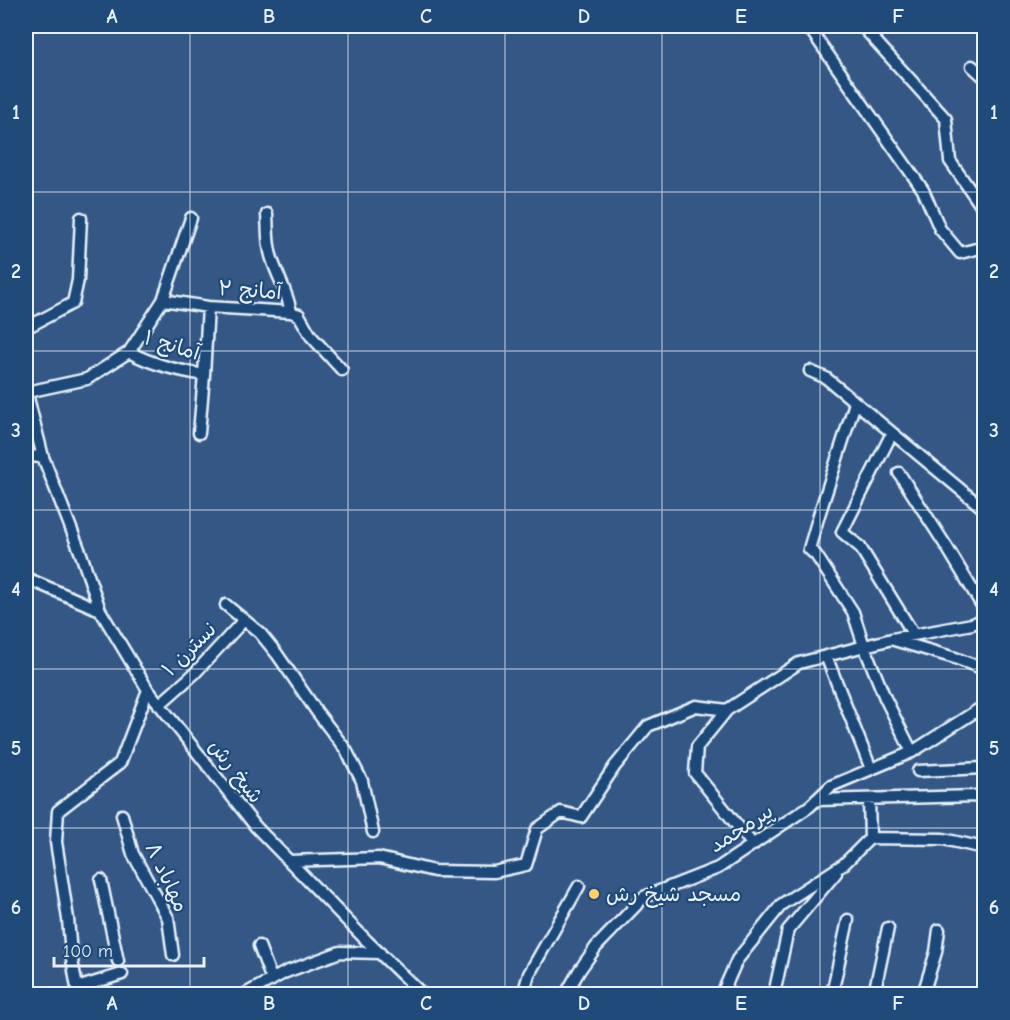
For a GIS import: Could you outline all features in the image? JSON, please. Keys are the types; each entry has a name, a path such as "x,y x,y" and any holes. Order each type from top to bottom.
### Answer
{"street":[{"path":"808,26 923,190 940,229 960,253 984,247"},
{"path":"862,26 946,119 950,161 984,210"},
{"path":"972,66 984,77"},
{"path":"267,214 268,246 291,312"},
{"path":"26,328 73,303 78,280 81,218"},
{"path":"26,391 87,379 129,352 163,300 191,218"},
{"name":"آمانج ۲","path":"163,300 208,307 291,312 298,315 311,336 342,370"},
{"path":"199,433 208,307"},
{"name":"آمانج ۱","path":"129,352 147,362 204,375"},
{"path":"810,371 826,378 984,509"},
{"name":"شیخ رش","path":"26,391 43,458 81,554 100,610 148,690 256,827 422,994"},
{"path":"855,403 809,549 816,555 853,612 885,698 912,752"},
{"path":"892,433 842,532 860,547 914,635"},
{"path":"26,456 43,458"},
{"path":"899,473 984,609"},
{"path":"26,578 100,610"},
{"path":"226,605 260,633 346,750 362,781 373,832"},
{"name":"نسترن ۱","path":"159,705 194,674 244,620"},
{"path":"753,844 696,773 697,747 727,711 799,663 892,639 984,620"},
{"path":"892,639 984,669"},
{"path":"826,656 871,769"},
{"path":"122,974 78,991 56,842 58,811 120,763 148,690"},
{"path":"289,861 379,858 434,871 494,872 526,866 537,829 561,812 581,817 615,766 648,726 696,706 727,711"},
{"name":"پیرمحمد","path":"566,994 596,947 644,897 718,868 810,806 831,786 912,752 984,706"},
{"path":"918,771 984,768"},
{"path":"816,800 978,796 984,798"},
{"path":"774,994 788,930 844,864 870,838 869,799"},
{"name":"مهاباد ۸","path":"122,815 133,854 168,918 173,955"},
{"path":"870,838 943,840 984,848"},
{"path":"722,994 737,960 782,904 844,864"},
{"path":"101,880 118,961"},
{"path":"524,994 529,974 579,886"},
{"path":"832,994 848,920"},
{"path":"874,994 888,928"},
{"path":"923,994 936,952 939,930"},
{"path":"259,946 272,980"},
{"path":"245,994 286,972 340,952 380,953"}],"place":[{"name":"مسجد شیخ رش","path":"594,894"}]}
